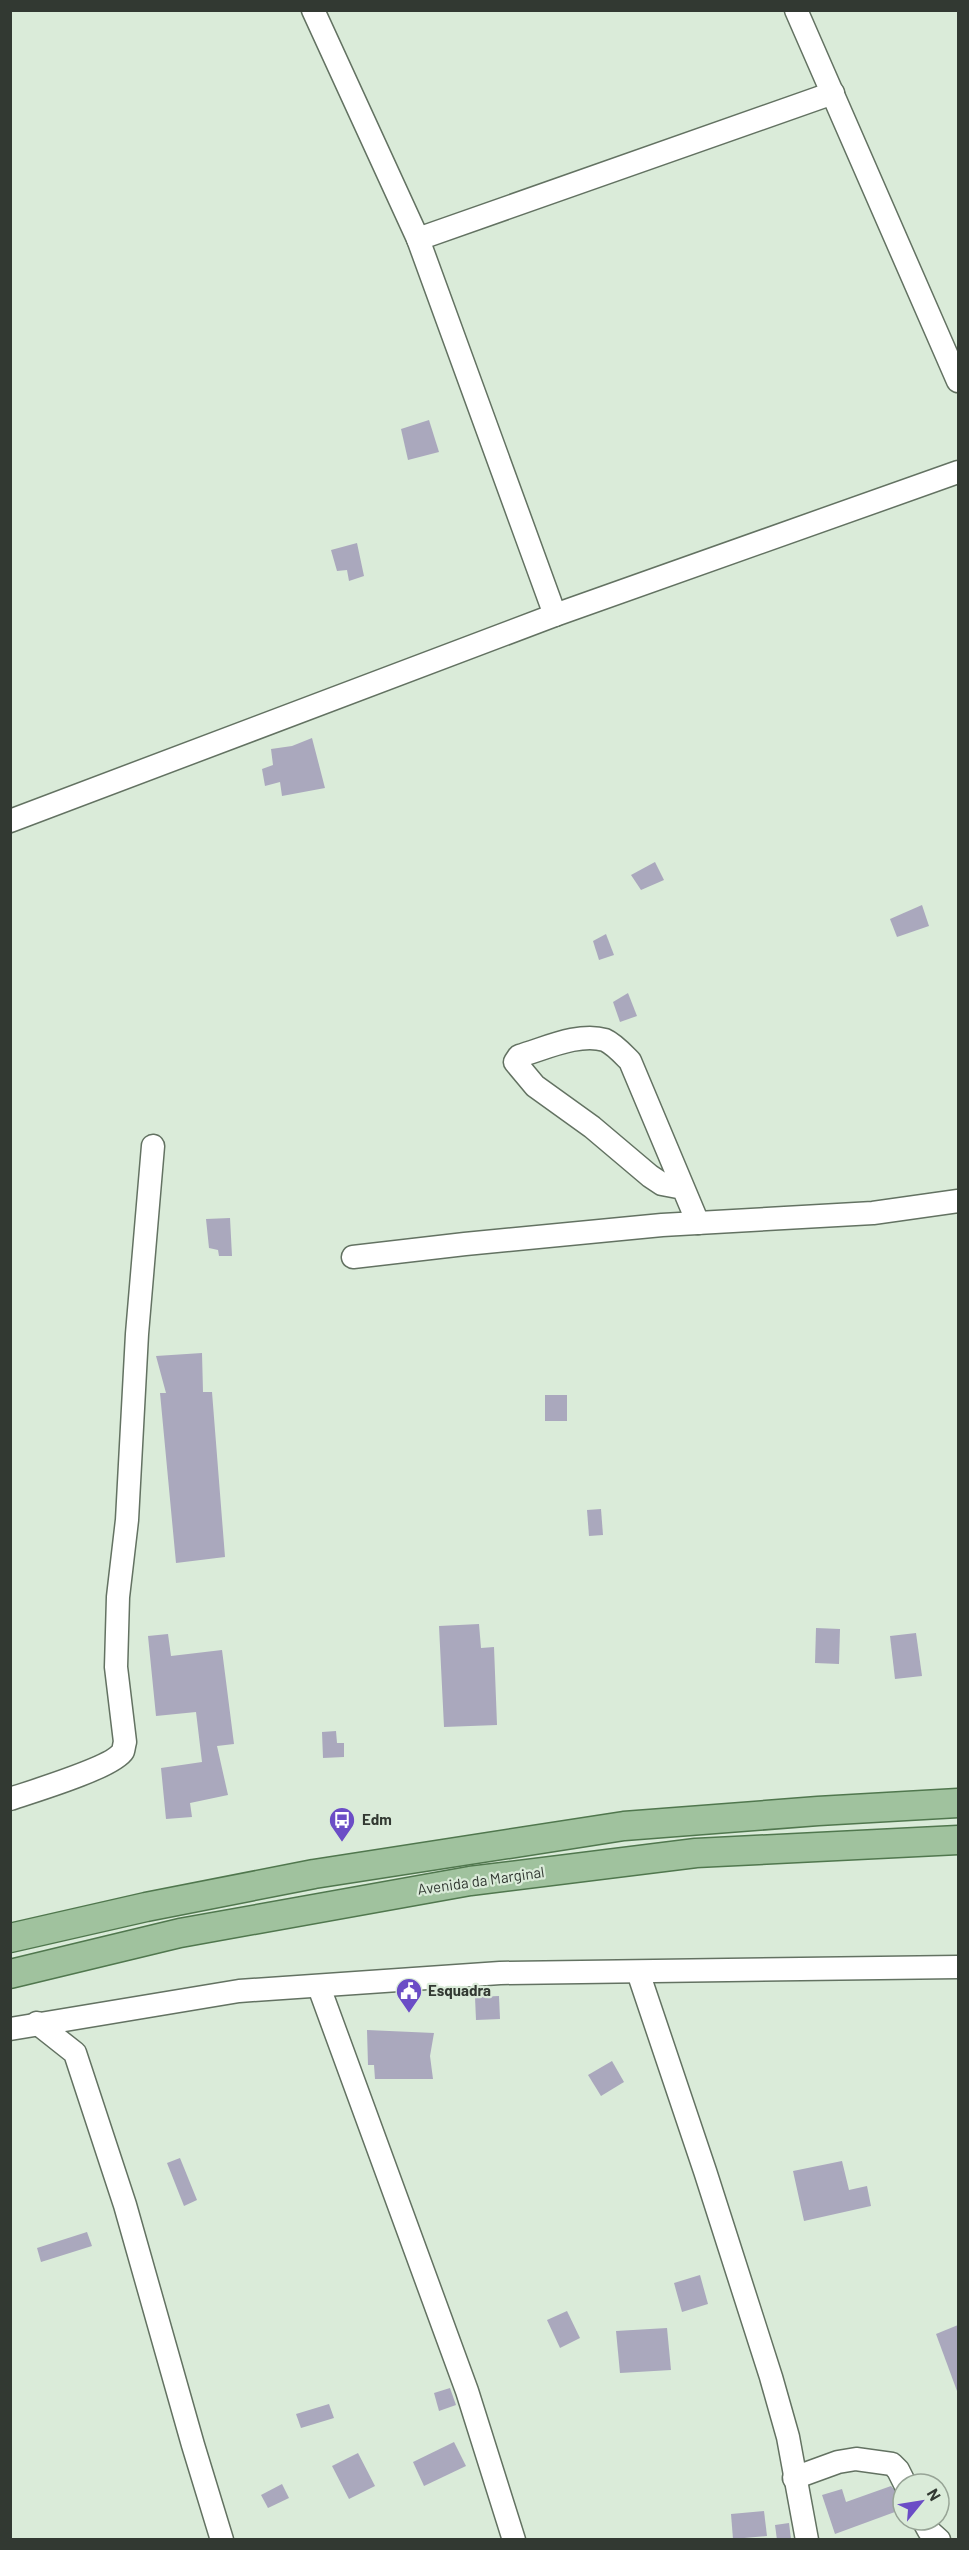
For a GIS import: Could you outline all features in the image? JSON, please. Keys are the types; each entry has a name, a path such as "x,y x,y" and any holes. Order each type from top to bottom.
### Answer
{"main road":[{"path":"10,1938 314,1874 624,1826 958,1803"},
{"name":"Avenida da Marginal","path":"10,1974 180,1933 470,1881 696,1853 958,1840"}],"street":[{"path":"313,10 418,239 555,615"},
{"path":"796,10 958,381"},
{"path":"418,239 832,93"},
{"path":"10,820 82,796 337,696 555,615 958,472"},
{"path":"683,1188 662,1184 650,1176 592,1127 535,1086 515,1062 519,1056 590,1037 607,1041 619,1050 630,1061 698,1223"},
{"path":"10,1799 80,1775 117,1757 123,1751 125,1742 116,1667 118,1597 127,1520 137,1334 153,1146"},
{"path":"353,1257 465,1244 698,1223 873,1213 958,1201"},
{"path":"10,2030 37,2023 239,1991 500,1973 958,1967"},
{"path":"638,1972 771,2377 788,2437 807,2540"},
{"path":"319,1987 467,2391 514,2540"},
{"path":"75,2052 92,2014"},
{"path":"37,2023 75,2052 125,2205 222,2540"},
{"path":"794,2478 838,2462 856,2459 892,2464 899,2472"}],"building":[{"path":"429,420 439,452 408,460 401,429"},
{"path":"357,543 364,576 349,581 347,570 337,571 331,550"},
{"path":"312,738 325,788 282,796 280,782 265,786 262,769 273,765 271,749 292,746"},
{"path":"655,862 664,880 641,890 631,875"},
{"path":"922,905 929,926 897,937 890,919"},
{"path":"606,934 614,955 599,960 593,941"},
{"path":"628,993 637,1016 620,1022 613,1002"},
{"path":"230,1218 232,1256 219,1256 218,1250 209,1248 206,1219"},
{"path":"202,1353 203,1392 212,1392 225,1557 176,1563 160,1393 166,1393 156,1356"},
{"path":"545,1395 567,1395 567,1421 545,1421"},
{"path":"601,1509 603,1535 589,1536 587,1510"},
{"path":"479,1624 481,1648 494,1647 497,1725 444,1727 439,1626"},
{"path":"816,1628 840,1629 839,1664 815,1663"},
{"path":"916,1633 922,1676 895,1679 890,1636"},
{"path":"168,1634 171,1656 222,1650 234,1744 217,1746 228,1795 190,1803 192,1817 166,1819 161,1768 202,1762 196,1712 156,1716 148,1636"},
{"path":"336,1731 337,1743 344,1743 344,1757 323,1758 322,1732"},
{"path":"499,1996 500,2019 476,2020 475,1997"},
{"path":"367,2030 434,2033 430,2056 433,2079 375,2079 374,2065 368,2065"},
{"path":"612,2061 624,2082 601,2096 588,2075"},
{"path":"180,2158 197,2200 184,2206 167,2163"},
{"path":"842,2161 849,2190 867,2186 871,2206 804,2221 793,2171"},
{"path":"87,2232 92,2246 41,2262 37,2248"},
{"path":"700,2275 708,2304 682,2312 674,2283"},
{"path":"567,2311 580,2338 560,2348 547,2320"},
{"path":"958,2325 958,2391 957,2391 936,2334"},
{"path":"667,2328 671,2370 620,2373 616,2331"},
{"path":"450,2388 456,2405 439,2411 434,2393"},
{"path":"329,2404 334,2418 301,2428 296,2414"},
{"path":"454,2442 466,2466 424,2486 413,2462"},
{"path":"358,2453 375,2486 349,2499 332,2466"},
{"path":"282,2484 289,2498 268,2508 261,2495"},
{"path":"891,2486 891,2513 835,2534 822,2495 842,2489 846,2502"},
{"path":"764,2511 767,2536 733,2539 731,2514"},
{"path":"789,2523 791,2539 777,2540 775,2525"}],"place":[{"name":"Edm","path":"342,1843"},
{"name":"Esquadra","path":"409,2014"}]}
